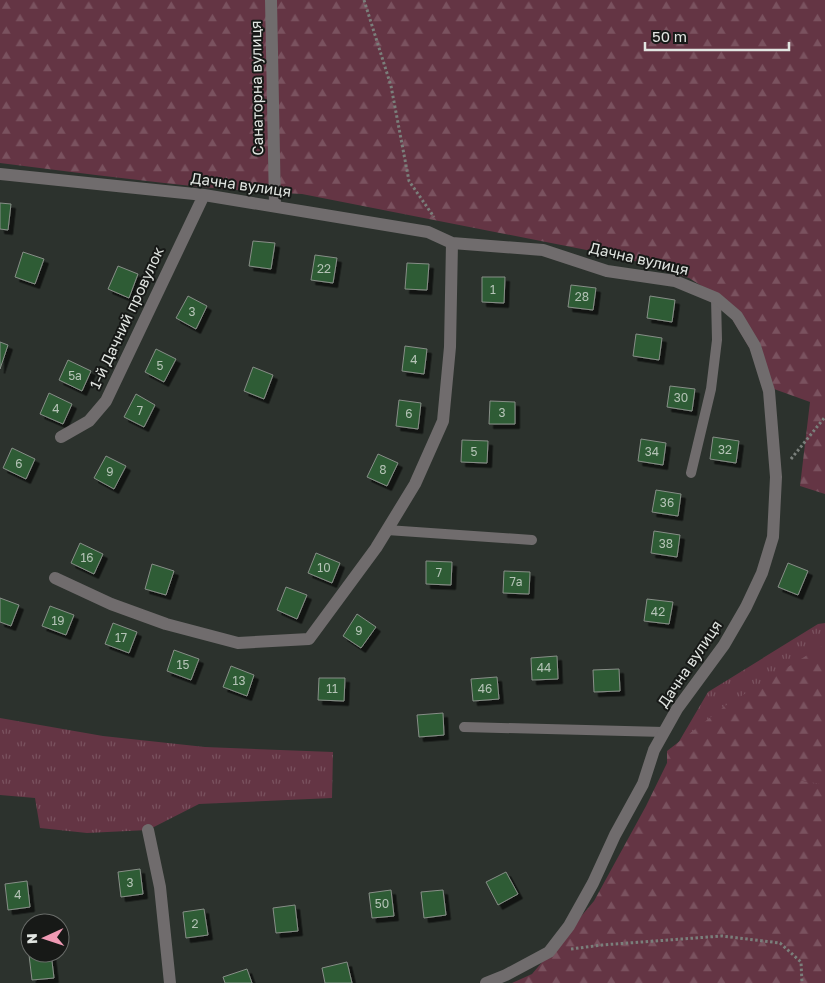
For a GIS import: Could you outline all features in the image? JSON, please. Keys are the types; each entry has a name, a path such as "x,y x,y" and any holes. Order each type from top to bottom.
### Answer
{"street":[{"name":"Санаторна вулиця","path":"271,0 275,206"},
{"name":"Дачна вулиця","path":"0,174 204,195 428,232 452,243 543,250 607,271 675,281 716,298 737,316 755,346 769,390 776,477 773,537 762,573 746,607 724,645 677,709 654,750 643,784 615,835 593,884 569,926 549,952 506,975 486,983"},
{"name":"1-й Дачний провулок","path":"60,437 89,421 106,400 204,195"},
{"path":"55,578 111,604 166,624 238,643 309,639 376,548 415,484 443,421 450,347 452,243"},
{"path":"148,830 160,887 170,983"}],"lane":[{"path":"691,474 711,389 717,340 716,298"},
{"path":"387,530 532,540"},
{"path":"464,727 664,732"}],"path":[{"path":"364,0 391,86 409,181 436,220"},
{"path":"776,477 825,417"},
{"path":"549,952 602,945 722,936 780,943 801,962 802,983"}],"green space":[{"path":"0,0 825,0 825,494 800,486 810,402 774,389 719,297 689,278 622,257 302,194 188,186 0,163"},
{"path":"825,623 825,798 667,762 708,692 818,624"},
{"path":"822,646 825,646 825,785 794,779 825,786 825,983 512,983 532,974 594,901 646,806 667,763 667,751 725,706"},
{"path":"0,718 103,736 205,747 333,752 332,798 199,804 148,830 87,833 40,828 35,798 0,795"}],"building":[{"path":"0,203 11,204 8,230 0,229"},
{"path":"253,241 275,243 271,269 249,266"},
{"path":"23,252 44,259 35,284 15,277"},
{"path":"315,255 337,258 333,283 311,280"},
{"path":"407,263 429,264 427,290 405,289"},
{"path":"118,266 138,274 129,298 108,289"},
{"path":"482,277 505,277 504,303 482,302"},
{"path":"571,285 596,288 593,310 568,307"},
{"path":"188,296 207,306 196,329 176,318"},
{"path":"650,296 675,300 672,322 647,318"},
{"path":"636,334 662,338 659,360 633,356"},
{"path":"0,342 8,345 0,369"},
{"path":"405,346 427,349 424,374 402,371"},
{"path":"156,349 176,359 164,382 145,372"},
{"path":"68,360 91,371 82,391 59,380"},
{"path":"253,367 273,375 264,399 244,391"},
{"path":"670,386 695,389 692,411 667,407"},
{"path":"49,393 72,404 63,424 40,414"},
{"path":"136,394 155,405 144,427 124,417"},
{"path":"399,400 421,403 418,429 396,426"},
{"path":"490,401 515,402 515,424 489,424"},
{"path":"713,437 739,441 736,463 710,459"},
{"path":"641,439 666,443 663,465 638,461"},
{"path":"462,440 488,441 487,463 461,462"},
{"path":"12,448 35,459 26,479 3,468"},
{"path":"378,454 398,463 387,486 367,477"},
{"path":"106,456 126,466 114,489 94,478"},
{"path":"656,490 681,494 678,516 652,512"},
{"path":"654,531 680,535 677,557 651,553"},
{"path":"80,543 103,554 94,574 71,563"},
{"path":"316,553 340,563 332,583 308,573"},
{"path":"426,561 452,562 451,585 426,584"},
{"path":"788,563 808,571 798,595 778,587"},
{"path":"152,564 174,571 166,595 145,589"},
{"path":"504,571 530,572 529,594 503,593"},
{"path":"286,587 307,595 297,619 277,610"},
{"path":"0,598 19,605 11,626 0,622"},
{"path":"647,599 673,602 669,624 644,621"},
{"path":"50,606 74,615 66,635 42,626"},
{"path":"357,614 376,627 361,648 343,636"},
{"path":"113,623 137,632 129,653 105,644"},
{"path":"174,650 199,659 191,680 167,671"},
{"path":"557,656 558,679 532,680 531,658"},
{"path":"231,666 254,675 247,696 223,687"},
{"path":"619,669 620,691 594,692 593,670"},
{"path":"497,677 499,699 473,701 471,679"},
{"path":"319,678 345,678 344,701 318,700"},
{"path":"443,713 444,735 419,737 417,715"},
{"path":"140,869 143,894 121,897 118,872"},
{"path":"506,872 518,894 498,905 486,882"},
{"path":"27,881 30,907 8,910 5,884"},
{"path":"391,890 394,916 372,918 369,893"},
{"path":"443,890 446,915 424,918 421,892"},
{"path":"295,905 298,931 276,933 273,908"},
{"path":"204,909 208,935 186,938 183,912"},
{"path":"347,962 352,983 325,983 322,968"},
{"path":"30,963 52,963 54,978 32,980"},
{"path":"247,969 252,983 225,983 223,977"}]}
